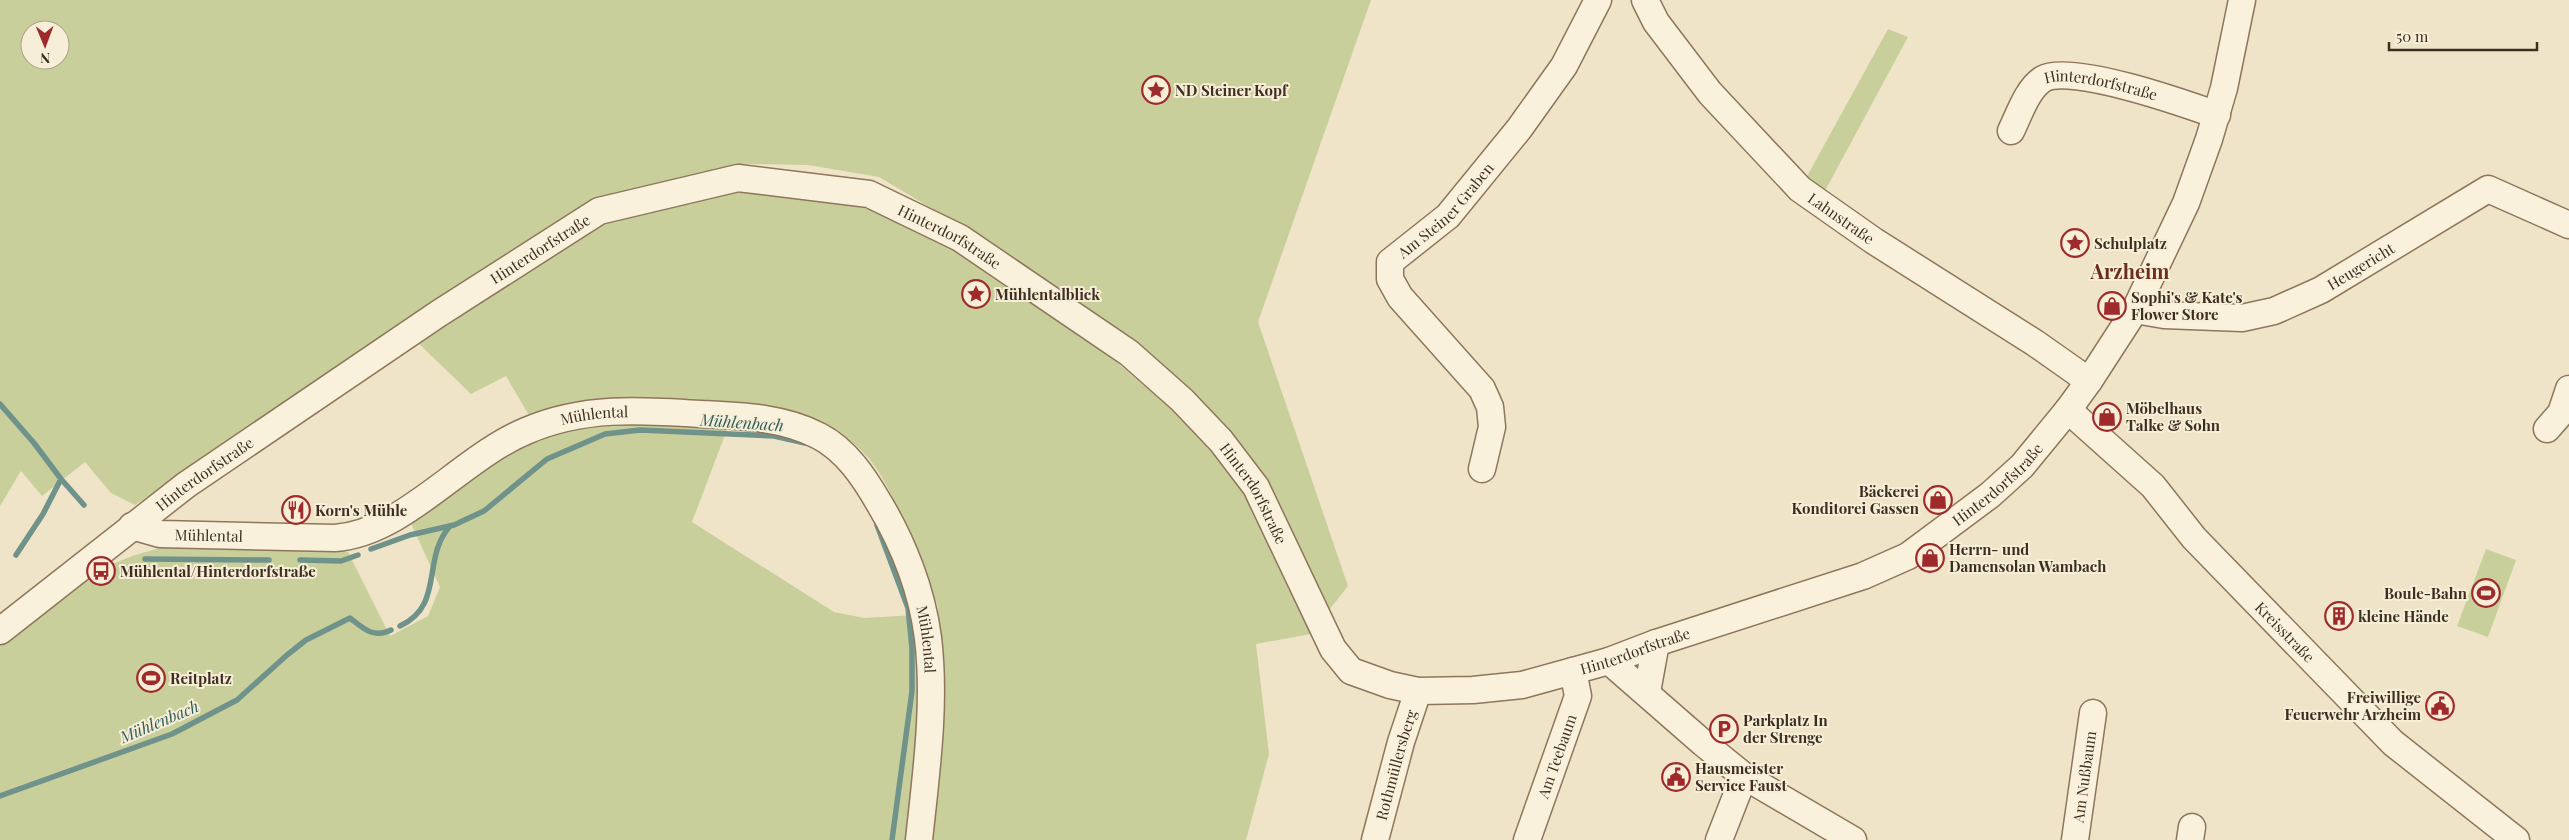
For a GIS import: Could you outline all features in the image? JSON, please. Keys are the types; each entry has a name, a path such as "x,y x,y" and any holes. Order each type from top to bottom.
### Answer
{"street":[{"name":"Am Steiner Graben","path":"1482,469 1492,427 1490,407 1482,388 1400,297 1390,278 1390,262 1448,216 1519,129 1564,66 1598,0"},
{"name":"Lahnstraße","path":"1645,0 1656,22 1710,93 1800,189 1874,241 2035,343 2089,381"},
{"name":"Hinterdorfstraße","path":"132,526 186,485 438,314 599,211 738,178 869,194 967,243 1129,353 1182,400 1222,441 1256,487 1333,649 1351,671 1418,691 1473,690 1522,684 1609,661 1656,643 1854,579 1908,556 1948,528 2022,466 2068,410 2135,310 2186,203 2217,115 2233,54 2242,0"},
{"name":"Hinterdorfstraße","path":"2011,131 2034,87 2048,77 2058,76 2103,82 2157,94 2217,115"},
{"name":"Heugericht","path":"2135,310 2164,315 2242,318 2274,311 2321,290 2488,189 2569,225"},
{"path":"2547,429 2561,413 2569,389"},
{"name":"Mühlental","path":"132,526 160,534 336,538 355,536 390,521 467,465 507,440 547,422 585,414 636,410 726,415 768,420 807,430 834,445 846,456 875,495 898,538 921,606 928,638 930,676 927,756 919,840"},
{"name":"Kreisstraße","path":"2068,410 2152,486 2194,538 2394,743 2516,840"},
{"path":"0,631 132,526"},
{"path":"1647,692 1656,643"},
{"path":"1609,661 1744,776 1853,840"},
{"name":"Am Teebaum","path":"1527,840 1578,696 1573,671"},
{"name":"Rothmüllersberg","path":"1375,840 1401,742 1418,691"},
{"name":"Am Nußbaum","path":"2075,840 2094,713"},
{"path":"1719,840 1744,776"}],"green space":[{"path":"0,0 1371,0 1258,322 1348,586 1326,614 1272,492 1231,432 1135,343 1010,255 879,177 808,165 738,164 590,203 135,505 111,493 85,462 42,496 21,471 0,506"},
{"path":"1888,29 1908,37 1819,202 1800,189"},
{"path":"738,188 811,197 868,209 924,232 983,266 1114,360 1184,420 1217,455 1243,492 1311,634 1256,644 1269,754 1246,840 926,840 939,694 940,637 938,609 936,600 922,575 889,490 879,472 865,455 848,439 827,426 530,417 506,376 471,394 415,340 602,222"},
{"path":"615,422 728,427 692,522 834,612 864,618 915,615 921,685 910,840 0,840 0,642 88,574 132,556 166,546 348,552 390,636 428,616 440,587 409,519 537,436"},
{"path":"2486,549 2516,560 2488,637 2457,626"}],"waterway":[{"path":"0,404 34,443 61,479"},
{"name":"Mühlenbach","path":"371,549 410,535 454,525 484,511 547,459 605,434 640,430 774,436 805,443"},
{"name":"Mühlenbach","path":"16,555 43,514 61,479 84,505"},
{"name":"Mühlenbach","path":"877,525 908,608 912,648 912,691 892,840"},
{"name":"Mühlenbach","path":"400,626 414,617 423,606 428,594 436,553 441,539 450,526"},
{"name":"Mühlenbach","path":"300,560 341,561 358,555"},
{"name":"Mühlenbach","path":"145,559 269,560"},
{"name":"Mühlenbach","path":"0,796 172,734 237,700 306,640 350,618 364,629 374,633 391,630"}],"place":[{"name":"ND Steiner Kopf","path":"1156,90"},
{"name":"Schulplatz","path":"2075,243"},
{"name":"Mühlentalblick","path":"976,294"},
{"name":"Sophi's & Kate's Flower Store","path":"2112,306"},
{"name":"Möbelhaus Talke & Sohn","path":"2107,417"},
{"name":"Bäckerei Konditorei Gassen","path":"1938,500"},
{"name":"Korn's Mühle","path":"296,510"},
{"name":"Herrn- und Damensolan Wambach","path":"1930,558"},
{"name":"Mühlental/Hinterdorfstraße","path":"101,571"},
{"name":"Boule-Bahn","path":"2486,593"},
{"name":"kleine Hände","path":"2339,616"},
{"name":"Reitplatz","path":"151,678"},
{"name":"Freiwillige Feuerwehr Arzheim","path":"2440,706"},
{"name":"Parkplatz In der Strenge","path":"1724,729"},
{"name":"Hausmeister Service Faust","path":"1676,777"}],"district":[{"name":"Arzheim","path":"2130,270"}]}
